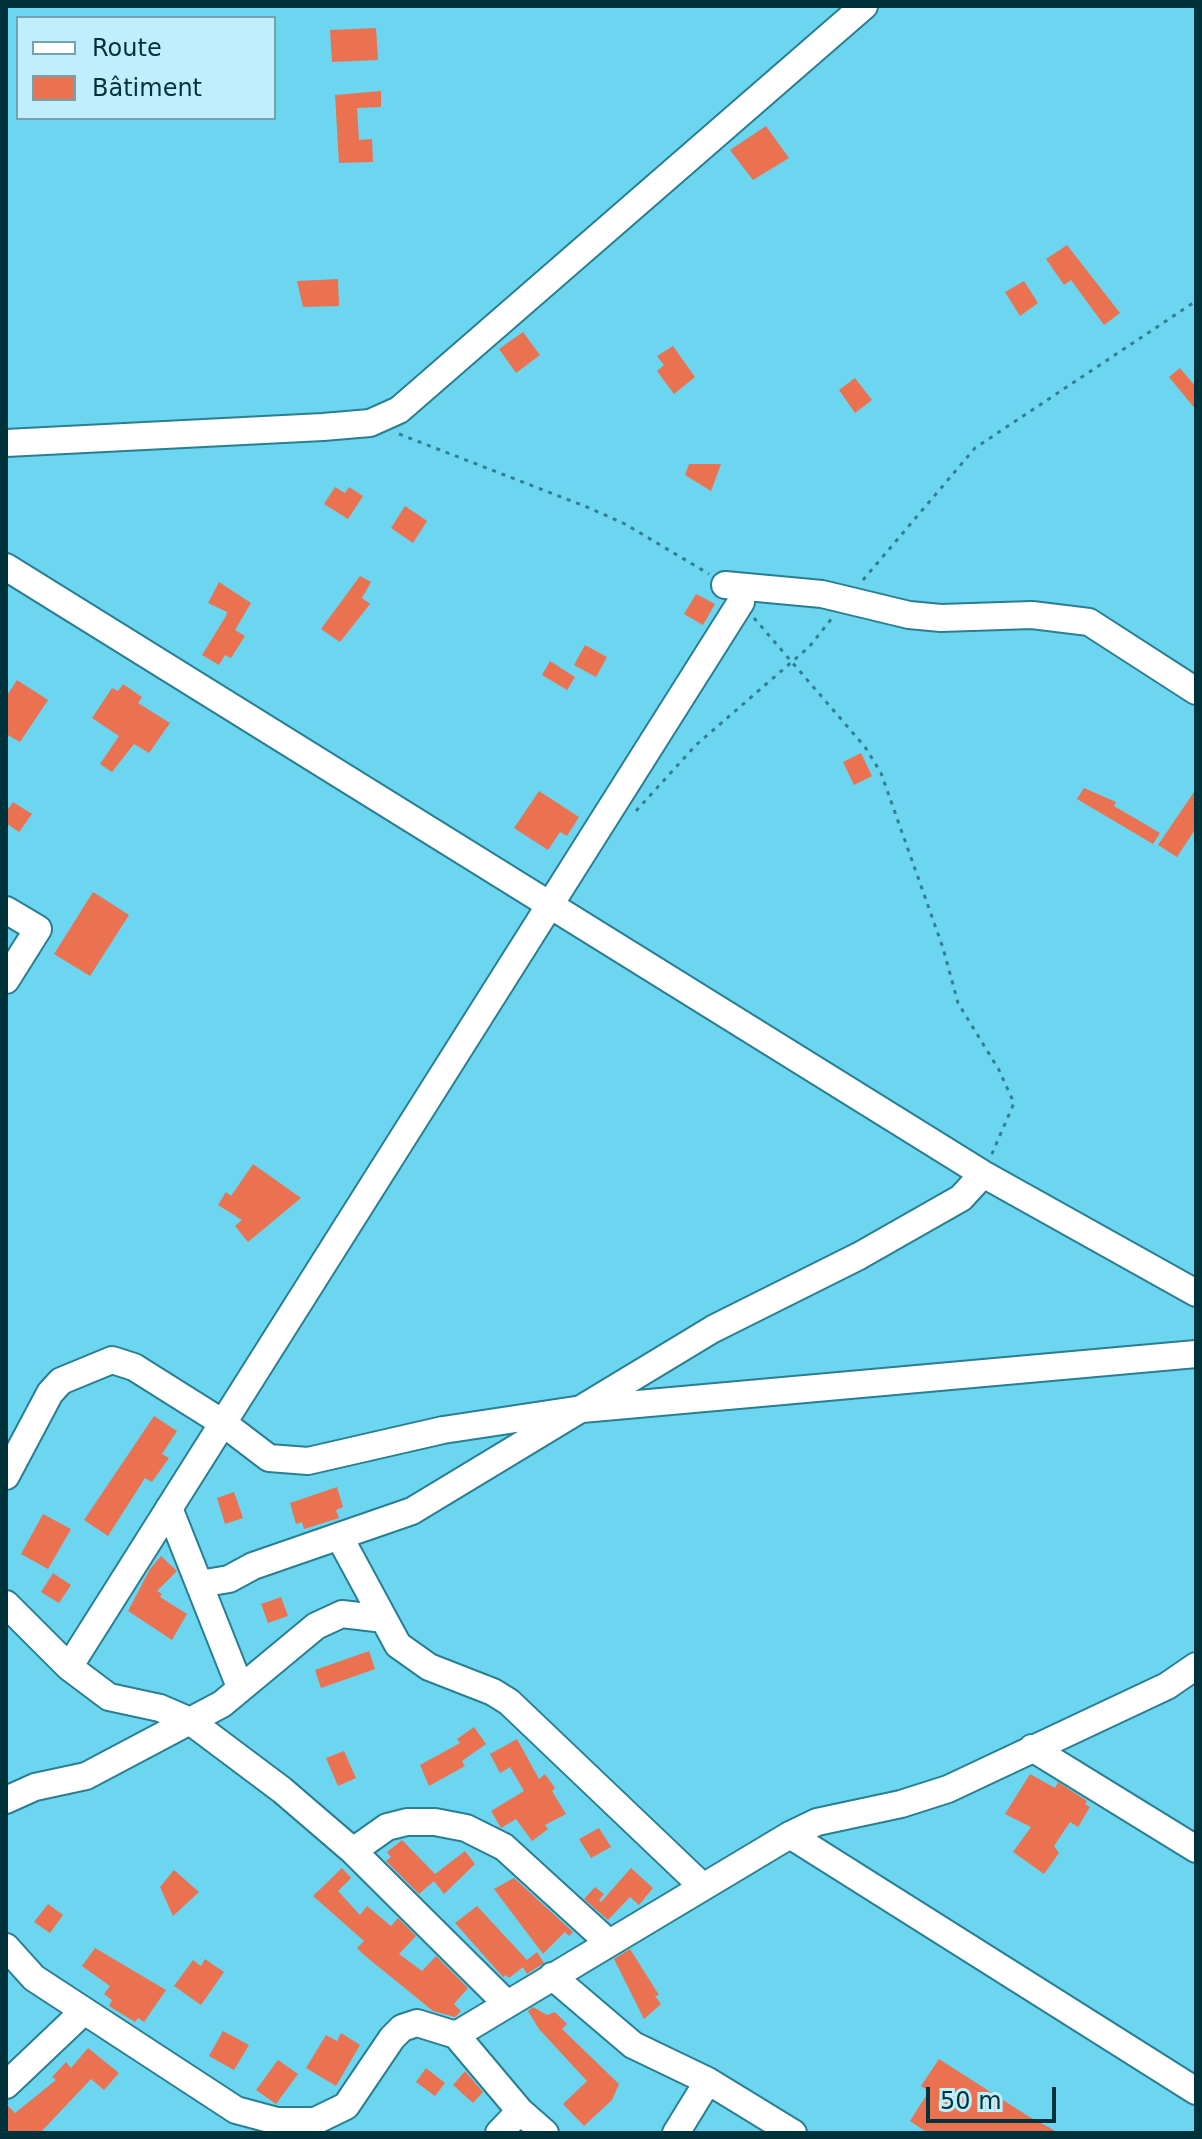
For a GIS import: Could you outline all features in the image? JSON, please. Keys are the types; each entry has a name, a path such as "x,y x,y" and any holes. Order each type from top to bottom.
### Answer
{"street":[{"path":"6,443 370,423 410,401 864,6"},
{"path":"6,567 983,1174 1196,1293"},
{"path":"69,1667 550,905 733,594 822,594 919,616 1032,615 1089,622 1196,691"},
{"path":"6,910 38,929 6,980"},
{"path":"200,1584 229,1579 253,1566 412,1511 713,1329 859,1256 961,1198 983,1174"},
{"path":"6,1476 50,1393 61,1381 100,1362 122,1362 134,1367 223,1423 269,1458 308,1461 443,1430 582,1409 1196,1354"},
{"path":"169,1508 240,1687"},
{"path":"339,1536 398,1645 411,1657 509,1702 702,1886"},
{"path":"6,1604 69,1667 109,1697 160,1708 190,1721 282,1790 353,1851 507,2004"},
{"path":"6,1800 35,1787 86,1776 222,1704 316,1626 342,1614 384,1619"},
{"path":"456,2035 790,1835 817,1822 901,1804 948,1789 1167,1686 1196,1666"},
{"path":"1032,1748 1196,1849"},
{"path":"353,1851 387,1827 407,1822 435,1822 466,1828 504,1847 608,1942"},
{"path":"790,1835 1196,2091"},
{"path":"8,1953 34,1978 236,2110 277,2121 315,2121 346,2106 402,2028 417,2023 456,2035 520,2111 545,2133"},
{"path":"552,1976 633,2045 708,2081 793,2133"},
{"path":"6,2085 84,2011"},
{"path":"676,2133 708,2081"},
{"path":"499,2133 520,2111"}],"path":[{"path":"370,423 600,513 733,594 865,747 881,773 943,948 958,1003 999,1070 1014,1103 983,1174"}],"building":[{"path":"376,28 378,60 332,62 330,30"},
{"path":"381,91 381,107 357,108 359,140 372,139 373,162 339,163 335,95"},
{"path":"766,126 789,158 753,180 730,150"},
{"path":"1067,245 1120,313 1104,325 1071,280 1064,285 1046,259"},
{"path":"338,279 339,306 303,307 297,281"},
{"path":"1024,281 1038,303 1020,316 1005,292"},
{"path":"523,332 540,355 516,373 499,349"},
{"path":"673,346 695,377 674,394 657,371 664,365 657,356"},
{"path":"1180,368 1196,387 1196,410 1169,377"},
{"path":"855,378 872,400 855,413 839,390"},
{"path":"689,464 721,464 711,491 685,475"},
{"path":"335,487 345,493 349,487 363,496 348,519 324,504"},
{"path":"405,506 427,521 413,543 391,528"},
{"path":"360,576 371,582 362,598 370,604 340,642 321,629"},
{"path":"219,582 251,603 235,630 245,636 231,658 225,655 219,665 202,655 227,612 208,603"},
{"path":"696,594 715,604 703,625 684,614"},
{"path":"585,645 607,657 596,677 574,665"},
{"path":"550,661 575,677 567,690 542,675"},
{"path":"17,680 48,700 20,742 6,734 6,697"},
{"path":"123,684 142,697 138,703 170,723 149,753 134,744 112,772 100,764 119,736 92,718 112,688 118,691"},
{"path":"861,753 872,776 854,785 843,762"},
{"path":"1084,788 1116,802 1114,806 1160,833 1153,844 1077,799"},
{"path":"1196,789 1196,828 1177,857 1158,845"},
{"path":"539,791 579,817 567,836 560,832 548,850 514,828"},
{"path":"13,802 32,814 19,832 6,823 6,812"},
{"path":"93,892 129,915 90,976 54,954"},
{"path":"253,1164 301,1198 248,1242 235,1226 242,1220 218,1205 226,1192 231,1196"},
{"path":"154,1416 177,1431 162,1454 169,1458 152,1482 145,1478 108,1536 84,1520"},
{"path":"337,1487 343,1507 336,1510 339,1518 304,1529 302,1522 296,1524 290,1503"},
{"path":"234,1492 243,1518 225,1524 217,1498"},
{"path":"43,1514 71,1529 48,1569 21,1554"},
{"path":"161,1556 177,1571 157,1591 162,1594 160,1597 187,1614 172,1640 128,1611 150,1569"},
{"path":"53,1573 71,1585 59,1603 41,1592"},
{"path":"281,1597 288,1616 268,1623 261,1604"},
{"path":"369,1651 375,1669 321,1688 315,1670"},
{"path":"474,1727 486,1744 462,1761 465,1766 429,1786 420,1765 460,1743 457,1739"},
{"path":"517,1739 539,1779 545,1774 555,1788 552,1791 566,1814 545,1825 548,1829 532,1841 516,1819 501,1828 491,1811 524,1791 510,1767 500,1773 490,1754"},
{"path":"344,1751 356,1778 338,1786 326,1758"},
{"path":"1030,1774 1055,1788 1058,1782 1087,1801 1085,1804 1090,1807 1078,1827 1070,1822 1054,1846 1059,1853 1044,1874 1013,1852 1031,1827 1005,1814"},
{"path":"599,1828 611,1847 591,1858 579,1839"},
{"path":"402,1840 435,1874 465,1851 475,1864 444,1894 434,1881 419,1894 386,1861 391,1857 387,1852"},
{"path":"342,1868 351,1878 338,1891 360,1915 367,1906 391,1926 398,1918 416,1936 399,1954 422,1971 436,1956 468,1988 454,2004 461,2011 455,2017 433,2011 364,1955 357,1948 364,1941 313,1896"},
{"path":"631,1868 653,1888 639,1905 630,1897 608,1920 584,1899 595,1887 604,1894 599,1900 601,1902"},
{"path":"174,1870 199,1892 173,1916 160,1887"},
{"path":"514,1878 573,1932 569,1936 565,1932 543,1954 494,1889"},
{"path":"48,1904 63,1915 50,1933 34,1922"},
{"path":"477,1906 527,1960 537,1952 544,1963 527,1974 523,1967 509,1978 506,1975 503,1977 455,1923"},
{"path":"95,1948 166,1990 144,2022 138,2018 135,2022 109,2006 112,2000 104,1994 110,1986 82,1966"},
{"path":"630,1949 659,1995 655,1996 661,2004 644,2019 614,1959"},
{"path":"205,1959 224,1972 201,2005 174,1986 193,1960 201,1966"},
{"path":"533,2007 547,2015 555,2012 567,2024 562,2029 619,2084 612,2100 584,2126 563,2104 587,2081 539,2029 528,2011"},
{"path":"223,2031 249,2045 234,2070 209,2056"},
{"path":"341,2033 360,2045 336,2086 306,2068 326,2035 337,2041"},
{"path":"88,2048 119,2073 104,2090 91,2079 40,2133 6,2133 6,2104 15,2113 56,2080 52,2077 66,2062 71,2068"},
{"path":"939,2059 1059,2133 928,2133 910,2121 929,2091 921,2086"},
{"path":"278,2060 298,2074 276,2104 256,2090"},
{"path":"426,2068 445,2083 435,2096 416,2082"},
{"path":"465,2071 483,2092 473,2103 453,2085"}]}
